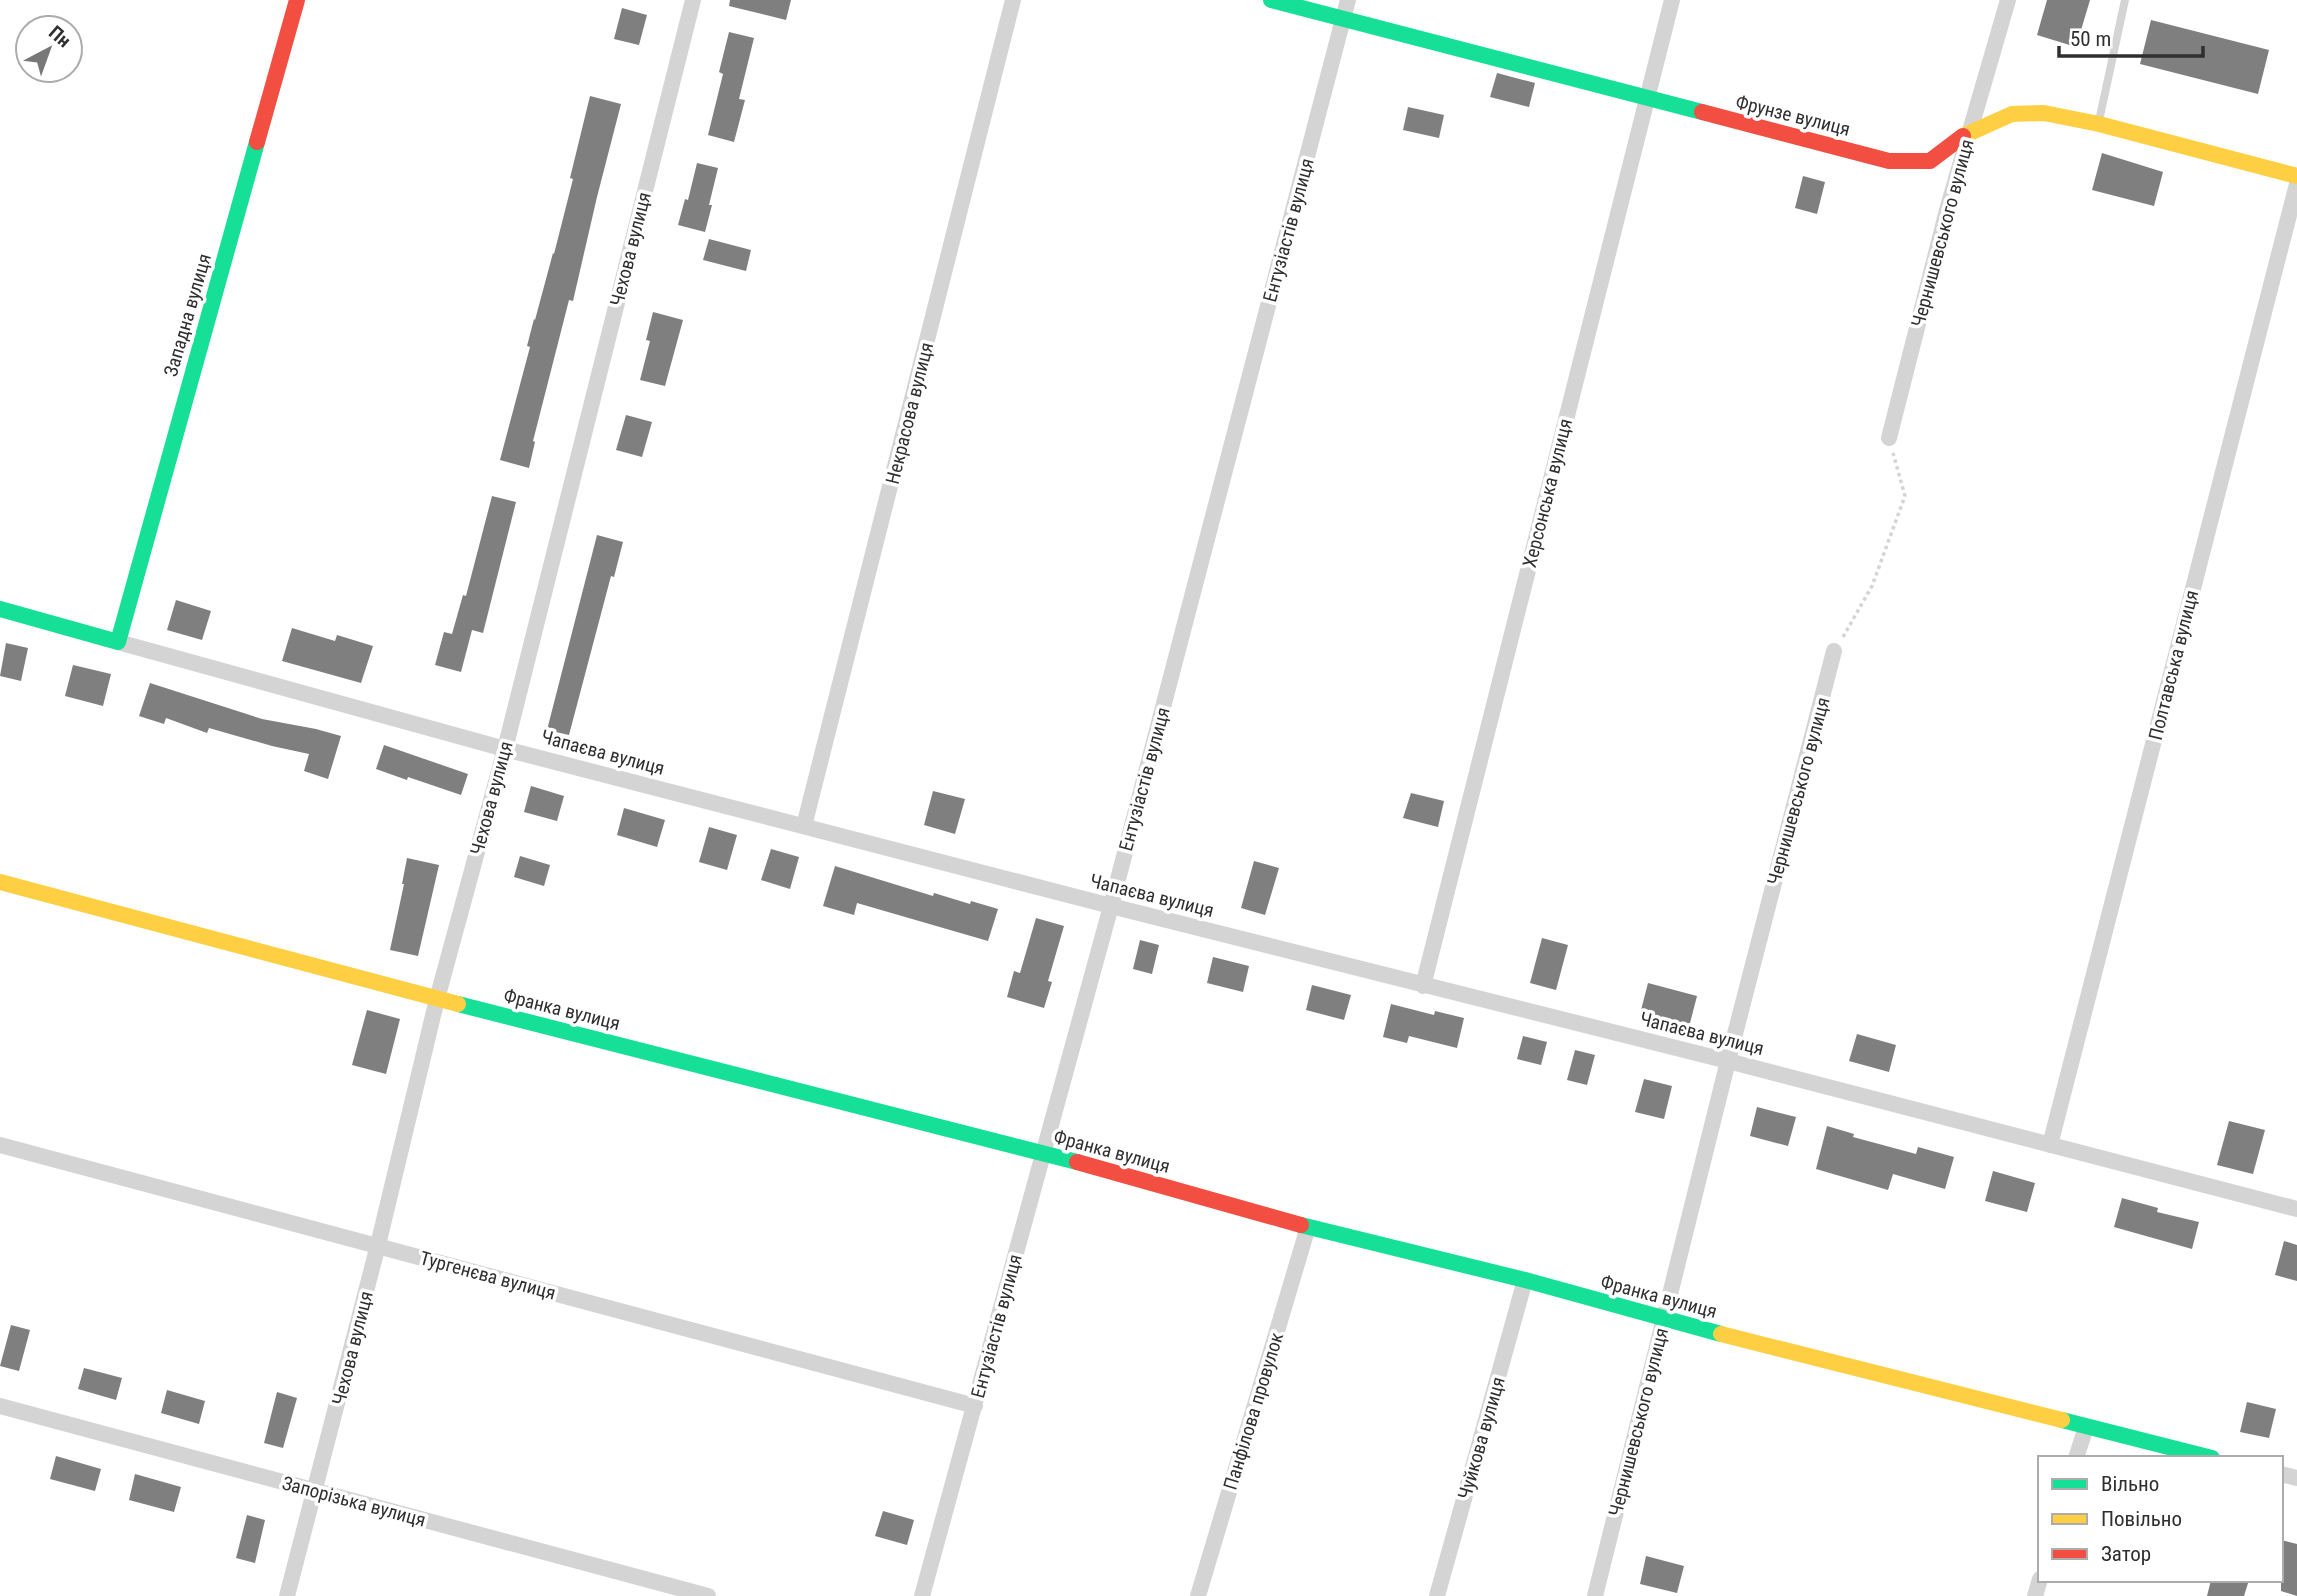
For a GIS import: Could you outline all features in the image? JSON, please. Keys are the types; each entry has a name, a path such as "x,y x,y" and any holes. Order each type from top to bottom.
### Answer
{"street":[{"name":"Западна вулиця","path":"118,642 297,0"},
{"name":"Чехова вулиця","path":"287,1596 378,1245 437,999 505,749 693,0"},
{"name":"Некрасова вулиця","path":"804,826 1013,0"},
{"name":"Фрунзе вулиця","path":"1271,0 1889,161 1930,161 1969,132 2012,114 2044,113 2099,124 2297,176"},
{"name":"Ентузіастів вулиця","path":"922,1596 1111,906 1348,0"},
{"name":"Херсонська вулиця","path":"1423,986 1672,0"},
{"name":"Чернишевського вулиця","path":"1889,438 1969,132 2008,0"},
{"name":"Полтавська вулиця","path":"2050,1145 2297,184"},
{"name":"Чапаєва вулиця","path":"0,609 505,749 2297,1209"},
{"name":"Чернишевського вулиця","path":"1595,1596 1728,1061 1834,651"},
{"name":"Франка вулиця","path":"0,882 437,999 1043,1153 1308,1227 1525,1280 1664,1320 2204,1456"},
{"name":"Тургенєва вулиця","path":"0,1145 975,1406"},
{"name":"Панфілова провулок","path":"1198,1596 1308,1227"},
{"name":"Чуйкова вулиця","path":"1437,1596 1525,1280"},
{"name":"Запорізька вулиця","path":"0,1406 708,1596"},
{"path":"2077,1456 2086,1427"}],"lane":[{"path":"2099,124 2126,0"}],"path":[{"path":"1834,651 1872,586 1905,496 1889,438"}],"building":[{"path":"730,0 791,0 786,20 729,6"},
{"path":"2047,0 2090,0 2076,47 2037,35"},
{"path":"622,8 647,15 639,45 614,39"},
{"path":"2151,20 2269,50 2258,94 2140,64"},
{"path":"729,32 754,38 739,99 745,100 734,142 708,135 723,74 719,72"},
{"path":"1497,73 1535,83 1529,107 1490,97"},
{"path":"590,96 621,104 573,301 569,300 533,441 535,442 529,468 500,460 530,347 527,346 534,319 573,179 570,178"},
{"path":"1408,107 1444,115 1439,138 1403,130"},
{"path":"2102,153 2163,172 2154,206 2092,190"},
{"path":"697,163 718,168 705,232 678,225 685,199 688,200"},
{"path":"1803,176 1825,182 1817,214 1795,208"},
{"path":"709,239 751,250 746,271 703,260"},
{"path":"653,312 683,320 665,386 640,380 650,341 646,340"},
{"path":"626,415 652,422 642,457 616,450"},
{"path":"492,496 516,502 483,633 472,630 461,672 435,665 444,632 452,634 463,595 466,596"},
{"path":"597,535 623,542 614,577 611,576 569,735 547,730"},
{"path":"176,600 211,611 202,640 167,630"},
{"path":"292,628 335,641 337,635 373,646 361,683 282,661"},
{"path":"6,643 28,648 21,681 0,676"},
{"path":"73,665 111,674 103,706 65,696"},
{"path":"150,683 262,719 341,736 328,779 304,771 309,754 209,728 207,733 166,718 164,724 139,716"},
{"path":"384,745 468,774 461,795 376,769"},
{"path":"531,786 564,796 557,821 524,812"},
{"path":"933,791 965,799 955,834 924,825"},
{"path":"1411,793 1444,801 1438,827 1403,818"},
{"path":"624,808 665,820 657,847 617,835"},
{"path":"709,827 737,835 727,870 699,862"},
{"path":"771,849 799,857 790,889 761,880"},
{"path":"520,856 550,865 544,886 514,877"},
{"path":"407,858 439,865 418,956 390,950"},
{"path":"1254,861 1279,868 1265,915 1241,908"},
{"path":"835,866 933,896 934,893 998,909 988,941 857,903 854,915 823,906"},
{"path":"1036,918 1064,926 1048,981 1052,982 1044,1008 1007,997 1014,971 1020,973"},
{"path":"1542,938 1568,945 1556,990 1530,983"},
{"path":"1140,940 1159,945 1152,974 1133,969"},
{"path":"1213,957 1249,966 1243,992 1207,983"},
{"path":"1648,983 1697,996 1689,1027 1640,1014"},
{"path":"1312,985 1351,995 1344,1020 1306,1010"},
{"path":"1391,1004 1434,1015 1435,1011 1464,1018 1457,1048 1409,1036 1407,1043 1383,1037"},
{"path":"367,1010 400,1019 386,1074 352,1065"},
{"path":"1857,1034 1896,1045 1889,1072 1849,1061"},
{"path":"1523,1036 1547,1042 1541,1065 1517,1059"},
{"path":"1575,1050 1595,1055 1587,1085 1567,1080"},
{"path":"1644,1079 1672,1086 1664,1119 1635,1112"},
{"path":"1757,1107 1796,1117 1788,1146 1750,1136"},
{"path":"2229,1121 2265,1130 2253,1174 2217,1165"},
{"path":"1827,1126 1854,1134 1853,1137 1916,1154 1918,1147 1954,1157 1945,1189 1893,1174 1888,1190 1816,1169"},
{"path":"1993,1171 2035,1183 2027,1212 1985,1201"},
{"path":"2122,1198 2158,1208 2157,1212 2199,1222 2192,1249 2114,1227"},
{"path":"2284,1241 2297,1245 2297,1281 2275,1275"},
{"path":"11,1325 30,1330 19,1371 0,1366"},
{"path":"84,1368 122,1378 116,1400 78,1389"},
{"path":"167,1390 205,1401 199,1424 161,1413"},
{"path":"277,1392 297,1398 283,1448 264,1443"},
{"path":"2247,1402 2276,1409 2269,1438 2240,1432"},
{"path":"56,1456 101,1469 95,1491 50,1479"},
{"path":"135,1474 181,1487 174,1512 129,1500"},
{"path":"883,1511 914,1520 907,1545 875,1536"},
{"path":"247,1515 265,1520 255,1563 236,1558"},
{"path":"2283,1540 2297,1544 2297,1596 2281,1591"},
{"path":"1646,1556 1684,1566 1677,1593 1640,1584"},
{"path":"2210,1582 2248,1582 2244,1596 2207,1596"}],"traffic: fast":[{"path":"1271,0 1702,112"},
{"path":"0,609 118,642 257,142"},
{"path":"458,1004 1077,1162"},
{"path":"1301,1225 1525,1280 1721,1334"},
{"path":"2062,1420 2204,1456"}],"traffic: slow":[{"path":"1963,136 2012,114 2044,113 2099,124 2297,176"},
{"path":"0,882 458,1004"},
{"path":"1721,1334 2062,1420"}],"traffic: jam":[{"path":"257,142 297,0"},
{"path":"1702,112 1889,161 1930,161 1963,136"},
{"path":"1077,1162 1301,1225"}]}
